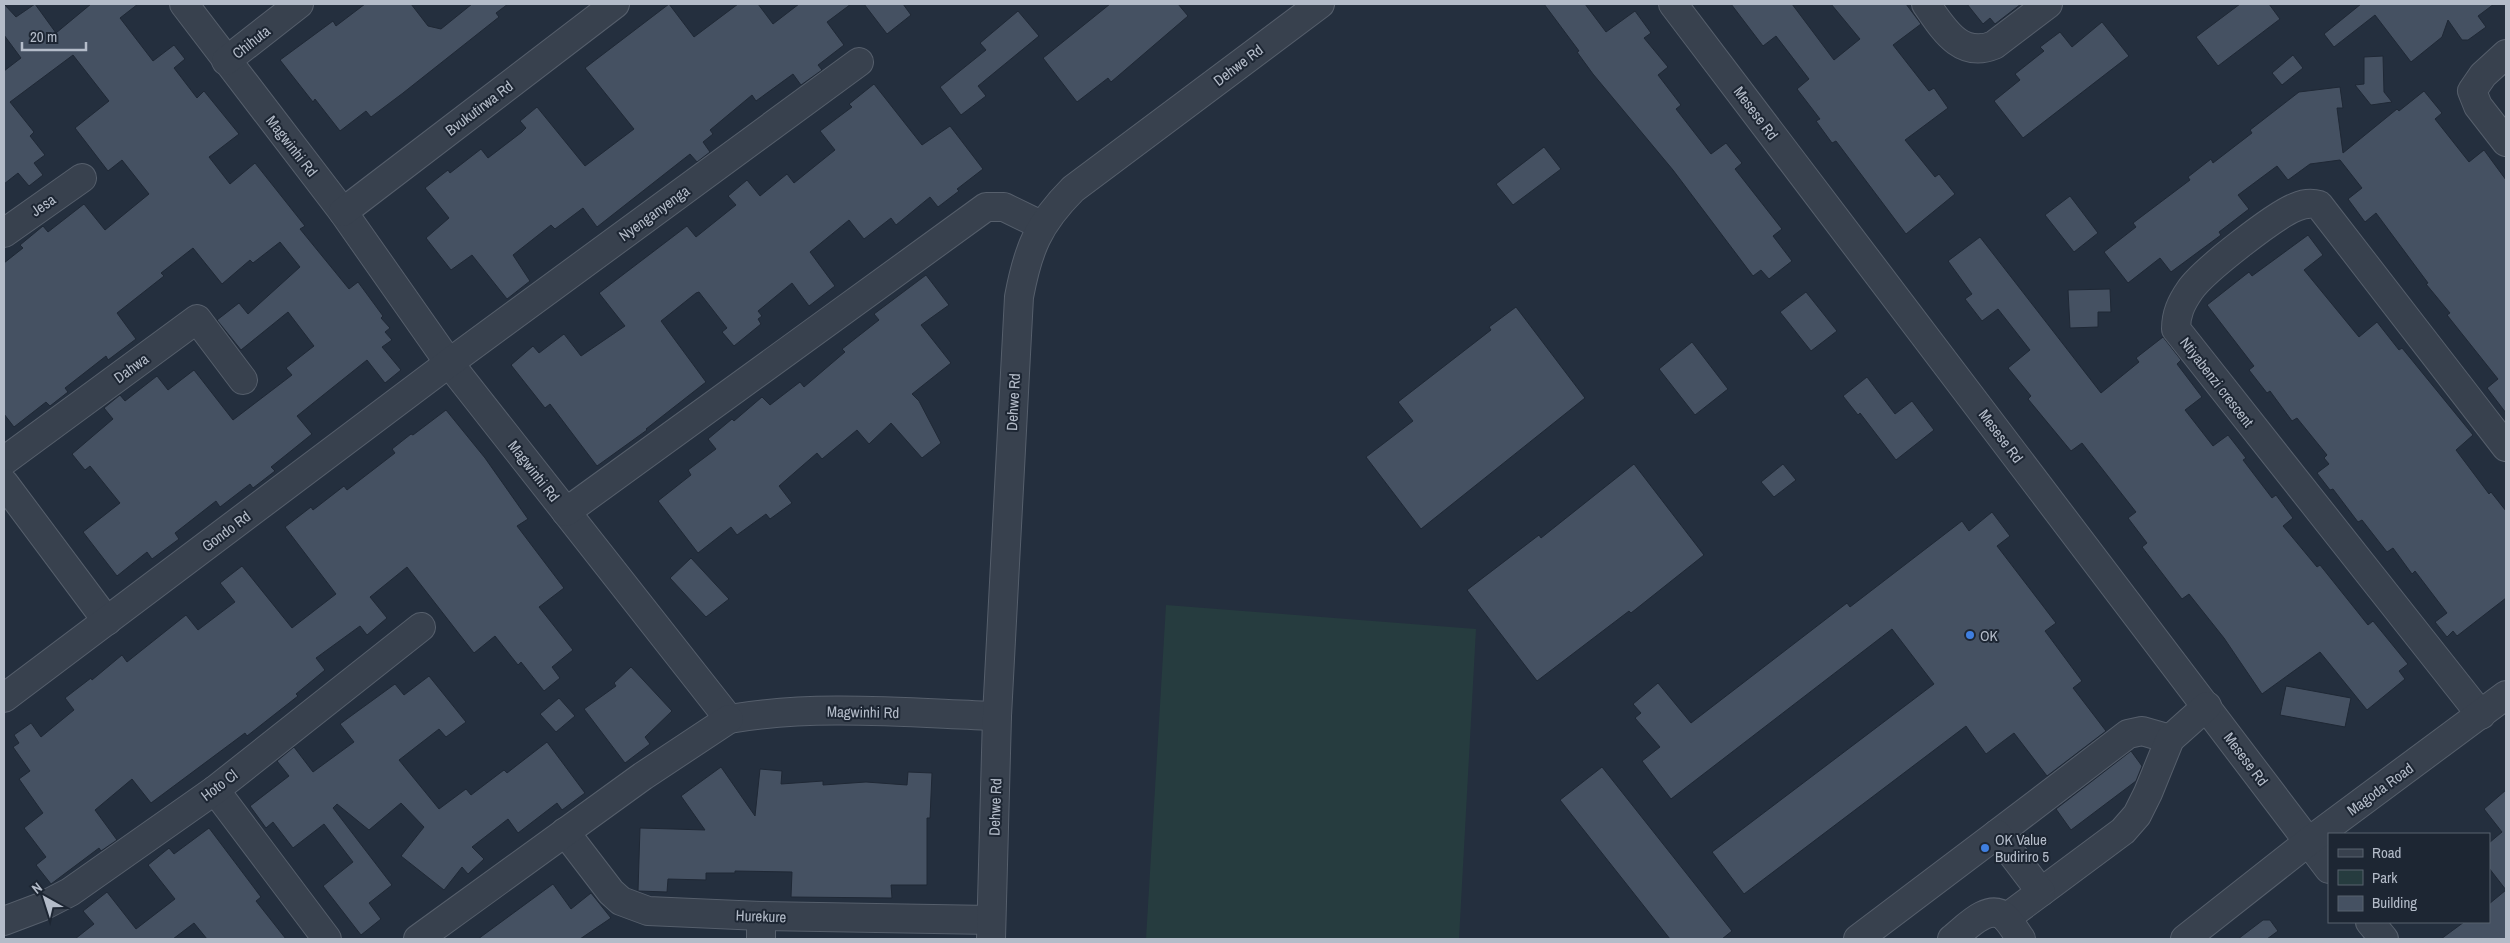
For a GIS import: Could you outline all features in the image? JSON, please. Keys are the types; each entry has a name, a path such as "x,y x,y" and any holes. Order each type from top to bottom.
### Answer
{"street":[{"name":"Magwinhi Rd","path":"184,4 343,212 449,363 729,719 767,712 832,710 997,716"},
{"name":"Chihuta","path":"226,61 300,4"},
{"name":"Bvukutirwa Rd","path":"343,212 615,4"},
{"name":"Dehwe Rd","path":"991,929 997,716 1019,297 1026,261 1041,225 1073,189 1320,4"},
{"name":"Mesese Rd","path":"1673,4 2328,868"},
{"path":"1926,4 1956,43 1974,49 1994,45 2048,4"},
{"path":"2506,54 2483,75 2472,91 2478,106 2506,142"},
{"name":"Nyenganyenga","path":"449,363 860,62"},
{"name":"Jesa","path":"4,233 82,178"},
{"name":"Ntiyabenzi crescent","path":"2481,715 2176,330 2176,316 2191,288 2206,273 2278,217 2298,206 2319,205 2506,447"},
{"path":"566,512 986,207 1004,207 1041,225"},
{"name":"Dahwa","path":"4,461 197,319 243,380"},
{"name":"Gondo Rd","path":"4,698 449,363"},
{"path":"4,483 107,621"},
{"name":"Hoto Cl","path":"4,921 41,907 70,892 215,790 421,627"},
{"name":"Magoda Road","path":"2185,939 2308,842 2506,695"},
{"path":"1952,939 1982,916 1991,912 2000,913 2014,928 2041,892 2122,831 2137,815 2170,739 2207,706"},
{"path":"418,939 565,832 729,719"},
{"path":"1858,939 2128,734 2142,732 2170,739"},
{"path":"215,790 327,939"},
{"name":"Hurekure","path":"565,832 611,892 633,907 648,911 761,928 991,929"},
{"path":"1997,834 2041,892"},
{"path":"2371,923 2384,939"},
{"path":"4,924 6,939"}],"green space":[{"path":"1166,605 1476,629 1459,939 1146,939"}],"building":[{"path":"4,4 16,17 35,4 56,33 91,4 138,4 120,18 153,61 174,45 185,59 174,68 197,98 204,91 239,134 209,157 230,184 255,163 305,226 300,229 349,289 358,282 383,316 381,318 390,328 385,332 392,340 382,347 401,370 385,383 367,360 297,416 312,434 271,467 275,471 253,488 250,484 220,507 216,501 175,533 179,539 152,559 147,552 117,576 83,532 120,503 90,466 85,470 72,454 113,419 104,408 120,395 125,401 157,376 168,390 194,370 233,420 292,375 286,368 314,346 288,312 241,350 217,320 239,303 248,314 300,267 280,242 253,263 250,260 222,284 193,248 161,273 164,276 117,313 136,339 108,360 106,356 65,388 68,392 50,406 46,402 14,427 4,414 4,263 23,248 20,245 43,226 48,232 84,204 105,230 149,194 122,160 108,171 75,128 109,101 73,55 10,102 34,132 30,136 45,155 34,163 43,175 29,186 18,173 4,184 4,71 21,58 4,35"},
{"path":"365,4 411,4 428,26 441,29 472,4 508,4 496,13 499,17 403,93 371,117 366,111 340,131 315,99 313,102 280,60 333,21 336,26"},
{"path":"669,4 694,37 738,4 758,4 773,24 799,4 851,4 827,22 844,45 818,65 822,70 801,85 793,74 756,101 752,95 710,130 713,134 703,142 710,152 697,162 690,154 597,227 583,208 555,229 551,225 513,255 530,281 507,299 472,255 451,270 426,238 449,218 425,188 448,170 450,173 481,149 488,158 526,128 520,121 537,107 585,166 634,129 585,68"},
{"path":"864,4 903,4 911,15 887,34"},
{"path":"1110,4 1178,4 1188,16 1111,82 1108,78 1077,102 1043,58"},
{"path":"1544,4 1585,4 1606,32 1635,11 1651,33 1644,38 1668,67 1658,75 1681,105 1676,109 1711,154 1726,143 1742,163 1735,169 1782,229 1773,236 1792,261 1769,279 1761,270 1753,276 1673,170 1593,74 1577,52 1579,51"},
{"path":"1731,4 1792,4 1834,60 1860,39 1831,4 1906,4 1921,24 1893,45 1929,91 1934,88 1948,108 1905,140 1935,177 1939,174 1955,194 1906,234 1836,141 1832,143 1816,121 1820,119 1797,89 1809,79 1776,36 1763,46"},
{"path":"1967,4 2021,4 1995,24 1990,18 1983,24"},
{"path":"2240,4 2269,4 2280,19 2218,66 2196,37"},
{"path":"2361,4 2494,4 2478,16 2486,27 2468,40 2462,40 2448,20 2442,37 2411,62 2375,15 2334,47 2324,34"},
{"path":"1018,11 1039,36 978,86 986,96 961,115 940,87 986,50 980,43"},
{"path":"2102,22 2129,56 2023,138 1994,101 2020,80 2015,74 2044,51 2040,47 2060,32 2072,47"},
{"path":"2293,55 2303,68 2282,85 2272,73"},
{"path":"2383,56 2384,92 2392,102 2371,105 2355,85 2364,84 2364,57"},
{"path":"874,84 922,145 950,126 983,169 938,207 930,197 896,225 891,218 864,239 849,220 810,252 835,286 809,306 792,283 758,311 762,316 758,319 761,324 734,346 722,332 727,328 699,292 696,293 661,321 706,382 647,430 597,466 550,404 545,408 511,365 533,346 539,353 564,334 581,356 625,326 599,293 687,226 696,237 736,205 728,196 747,180 760,196 787,174 794,183 835,150 820,131 852,107 849,104"},
{"path":"2340,87 2343,108 2337,108 2343,153 2397,109 2399,111 2424,91 2442,113 2435,119 2469,162 2484,150 2506,180 2506,413 2487,388 2498,379 2447,315 2450,313 2426,284 2428,283 2376,213 2365,222 2348,199 2362,188 2340,160 2310,164 2288,180 2277,166 2238,195 2249,209 2219,232 2221,235 2171,272 2160,258 2128,283 2104,252 2136,227 2133,223 2190,180 2188,177 2211,159 2213,163 2252,133 2250,130 2299,92"},
{"path":"1544,147 1561,169 1513,205 1496,184"},
{"path":"2070,196 2098,233 2074,252 2045,215"},
{"path":"2308,235 2323,255 2304,270 2359,337 2377,322 2399,350 2402,348 2473,435 2456,450 2489,494 2491,492 2506,511 2506,598 2457,636 2453,631 2447,637 2435,622 2447,613 2415,571 2412,574 2393,548 2387,552 2362,520 2358,522 2333,489 2330,490 2317,473 2329,464 2324,458 2327,455 2297,418 2292,421 2270,391 2267,393 2249,370 2254,366 2207,305 2249,272 2252,276"},
{"path":"1980,237 2101,393 2139,362 2136,358 2163,337 2181,360 2177,364 2202,397 2185,410 2213,446 2228,435 2246,458 2243,460 2272,498 2276,495 2293,518 2283,526 2317,567 2320,565 2368,625 2373,621 2408,664 2399,671 2405,679 2367,710 2320,652 2262,694 2224,638 2189,594 2182,599 2142,547 2147,543 2128,518 2136,512 2082,443 2071,451 2028,399 2031,396 2008,368 2030,350 1998,309 1982,321 1965,299 1972,294 1948,261"},
{"path":"926,275 949,305 921,325 951,363 912,394 919,401 941,443 922,458 891,423 869,444 857,430 822,459 817,453 779,486 792,503 770,519 766,514 737,535 731,527 698,553 658,501 691,475 688,470 716,449 708,439 732,419 734,421 762,397 770,405 800,382 804,387 845,352 842,349 879,320 874,314"},
{"path":"2110,289 2111,312 2098,312 2098,327 2070,328 2068,290"},
{"path":"1806,292 1837,331 1811,351 1780,312"},
{"path":"1516,307 1585,398 1421,529 1366,457 1413,421 1398,402 1491,330 1489,327"},
{"path":"1692,342 1728,389 1695,415 1659,369"},
{"path":"1867,377 1895,414 1912,401 1934,430 1896,460 1860,413 1858,415 1843,396"},
{"path":"446,410 485,458 528,519 517,526 564,588 539,607 573,650 552,667 560,678 544,691 521,662 518,665 495,636 474,653 407,567 370,597 387,618 367,635 360,626 316,658 325,670 296,694 298,696 247,736 245,733 151,803 132,779 95,810 117,840 101,851 99,848 51,884 36,865 46,857 24,828 43,813 19,779 30,771 13,747 19,743 14,735 31,723 41,737 74,710 65,698 91,678 92,680 122,655 127,662 186,615 198,630 235,602 220,583 242,566 292,628 336,594 285,527 311,507 313,510 344,486 347,490 395,453 392,449"},
{"path":"1634,464 1704,555 1631,613 1629,611 1537,681 1467,590 1539,535 1541,538"},
{"path":"1783,464 1796,480 1774,497 1761,482"},
{"path":"1992,512 2010,536 1997,546 2056,623 2045,631 2082,681 2073,688 2106,731 2047,776 2014,733 1986,754 1966,726 1744,894 1712,852 1934,684 1892,629 1671,799 1642,761 1660,747 1635,718 1641,713 1633,704 1658,683 1691,723 1847,603 1850,607 1962,521 1969,531"},
{"path":"691,558 729,599 706,617 670,578"},
{"path":"631,667 672,711 645,737 650,744 625,763 584,709 616,686 614,683"},
{"path":"429,676 466,722 446,737 439,729 399,760 439,809 466,789 471,795 504,770 507,773 547,742 585,793 562,810 557,803 518,833 508,819 472,847 484,859 468,874 462,867 444,890 401,856 424,827 401,803 369,830 337,804 333,808 392,885 369,903 381,919 361,935 323,886 353,862 324,824 293,848 273,822 266,828 250,806 289,776 277,761 294,747 313,772 354,742 340,724 395,684 404,695"},
{"path":"2286,686 2351,698 2345,727 2280,715"},
{"path":"559,698 575,716 556,732 540,714"},
{"path":"2131,751 2142,766 2136,781 2071,830 2056,809"},
{"path":"721,767 755,816 760,769 782,771 781,784 823,781 823,785 866,782 907,785 908,772 932,773 930,818 927,818 927,885 891,885 892,898 791,897 792,872 735,871 735,873 706,873 706,880 668,879 667,892 638,891 640,828 705,830 681,796"},
{"path":"1602,767 1732,931 1722,939 1670,939 1560,800"},
{"path":"2506,790 2506,890 2490,869 2490,842 2502,832 2484,809"},
{"path":"209,828 261,897 256,901 286,939 207,939 194,923 173,939 75,939 94,924 83,911 107,892 136,929 175,899 148,865 169,848 174,854"},
{"path":"553,884 571,909 591,893 611,918 580,939 478,939"},
{"path":"2506,890 2506,939 2441,939 2463,923 2490,923 2490,903"},
{"path":"2263,920 2270,920 2278,931 2267,939 2238,939"}],"place":[{"name":"OK","path":"1970,635"},
{"name":"OK Value Budiriro 5","path":"1985,848"}]}
